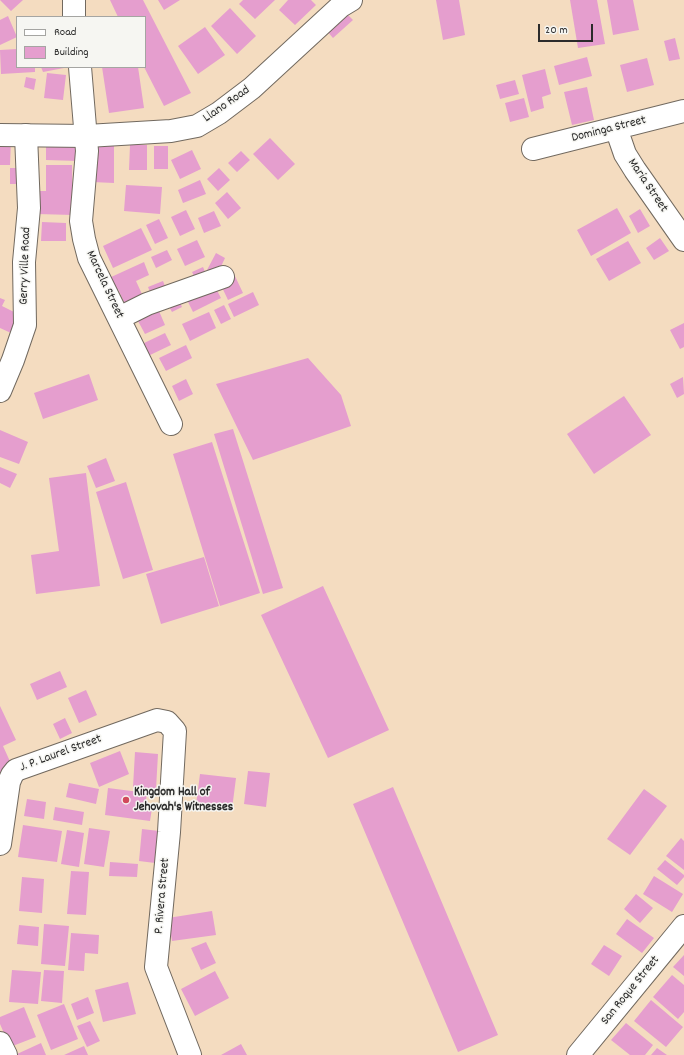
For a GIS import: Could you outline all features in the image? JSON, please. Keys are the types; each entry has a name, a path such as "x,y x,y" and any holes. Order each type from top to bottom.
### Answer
{"street":[{"path":"74,0 74,16"},
{"name":"Llano Road","path":"0,135 86,136 171,131 197,126 219,113 252,88 342,2"},
{"name":"Marcela Street","path":"80,68 87,151 81,221 84,239 89,258 171,424"},
{"name":"Dominga Street","path":"533,149 684,111"},
{"name":"Maria Street","path":"616,128 625,154 684,240"},
{"name":"Gerry Ville Road","path":"0,391 13,360 25,324 24,262 29,208 26,135"},
{"path":"119,318 147,304 223,277"},
{"name":"J. P. Laurel Street","path":"0,844 9,782 16,770 157,720 167,722 175,731"},
{"name":"P. Rivera Street","path":"175,731 169,832 156,967 190,1055"},
{"name":"San Roque Street","path":"578,1055 684,926"},
{"path":"0,1043 6,1055"}],"building":[{"path":"0,0 23,0 11,11"},
{"path":"110,0 143,0 191,93 164,106 145,68 146,68 146,16 118,16"},
{"path":"158,0 180,0 164,10"},
{"path":"243,0 275,0 255,19 239,4"},
{"path":"288,0 311,0 316,5 295,25 279,10"},
{"path":"436,0 459,0 465,35 443,40"},
{"path":"570,0 597,0 605,44 578,48"},
{"path":"607,0 633,0 639,30 613,35"},
{"path":"230,8 256,36 237,54 211,26"},
{"path":"345,12 353,20 333,38 326,30"},
{"path":"8,16 16,37 0,45 0,20"},
{"path":"205,27 225,55 198,74 178,46"},
{"path":"675,38 680,59 669,61 664,41"},
{"path":"16,49 16,68 35,68 35,72 1,74 0,50"},
{"path":"587,57 592,76 559,85 554,66"},
{"path":"647,58 654,85 627,92 620,65"},
{"path":"41,68 64,68 43,72"},
{"path":"102,68 138,68 144,108 109,113"},
{"path":"545,69 551,94 542,97 544,108 531,112 522,75"},
{"path":"47,73 66,75 63,100 44,98"},
{"path":"26,77 36,79 34,90 24,87"},
{"path":"515,80 519,94 500,99 496,85"},
{"path":"587,87 594,120 572,125 564,92"},
{"path":"524,98 529,117 510,122 505,103"},
{"path":"270,138 295,164 278,180 253,154"},
{"path":"0,139 11,139 10,165 0,165"},
{"path":"46,144 79,145 78,161 46,160"},
{"path":"93,145 114,145 114,183 92,182"},
{"path":"130,145 147,145 147,170 129,170"},
{"path":"154,146 168,146 168,169 154,169"},
{"path":"192,150 201,169 180,179 171,160"},
{"path":"241,151 250,160 237,172 228,163"},
{"path":"46,165 72,165 73,215 37,214 38,191 46,191"},
{"path":"10,168 23,168 23,184 10,184"},
{"path":"219,168 230,180 218,191 207,179"},
{"path":"200,180 206,194 183,203 178,190"},
{"path":"126,185 162,187 160,214 124,211"},
{"path":"227,192 241,208 228,219 215,203"},
{"path":"617,208 631,233 591,256 577,230"},
{"path":"640,209 650,226 638,233 629,216"},
{"path":"186,210 195,229 180,236 171,217"},
{"path":"214,211 221,226 204,233 198,218"},
{"path":"159,219 168,238 155,244 146,225"},
{"path":"42,222 66,223 66,241 41,241"},
{"path":"141,228 152,250 113,268 103,246"},
{"path":"660,238 669,251 654,260 646,248"},
{"path":"197,240 205,257 185,266 177,249"},
{"path":"628,241 641,263 609,281 596,259"},
{"path":"167,250 172,260 156,268 151,257"},
{"path":"216,253 225,258 217,275 207,270"},
{"path":"144,262 149,275 136,281 146,303 128,311 118,289 115,290 109,278"},
{"path":"203,267 209,281 199,286 192,272"},
{"path":"234,274 243,293 228,300 219,281"},
{"path":"163,281 167,291 152,297 148,287"},
{"path":"213,283 221,298 193,312 185,296"},
{"path":"253,292 259,305 234,317 228,304"},
{"path":"177,296 182,307 172,312 166,301"},
{"path":"0,298 5,300 2,306 20,315 11,333 0,328"},
{"path":"224,305 231,319 221,324 214,310"},
{"path":"159,311 165,325 145,334 138,321"},
{"path":"209,312 216,328 190,341 182,324"},
{"path":"684,323 684,347 680,349 670,330"},
{"path":"165,333 171,345 148,356 142,344"},
{"path":"186,345 192,358 166,371 159,358"},
{"path":"308,358 341,395 351,426 253,460 216,384"},
{"path":"89,374 98,400 43,419 34,393"},
{"path":"683,377 684,394 677,398 670,384"},
{"path":"186,379 193,394 179,401 172,386"},
{"path":"624,396 651,435 594,474 567,434"},
{"path":"233,429 283,588 263,594 214,434"},
{"path":"0,430 28,442 19,464 0,457"},
{"path":"212,442 260,593 220,606 173,454"},
{"path":"106,458 115,481 96,488 87,466"},
{"path":"0,467 17,474 10,488 0,483"},
{"path":"86,473 100,586 36,594 31,555 59,551 49,478"},
{"path":"126,482 153,570 123,579 96,492"},
{"path":"204,557 219,606 161,624 146,574"},
{"path":"323,586 389,730 328,758 261,615"},
{"path":"60,671 67,687 37,700 30,684"},
{"path":"86,690 97,715 79,723 68,698"},
{"path":"0,706 16,740 3,746 13,768 0,774"},
{"path":"65,718 72,733 60,739 53,724"},
{"path":"120,751 129,774 99,787 90,763"},
{"path":"135,752 158,754 156,789 133,787"},
{"path":"248,771 270,773 266,807 244,804"},
{"path":"200,774 236,778 232,809 196,805"},
{"path":"69,783 99,789 96,804 66,797"},
{"path":"393,787 498,1035 458,1052 353,804"},
{"name":"Kingdom Hall of Jehovah's Witnesses","path":"108,788 147,793 145,807 152,808 150,821 105,815"},
{"path":"644,789 667,806 630,855 607,839"},
{"path":"27,799 46,802 44,819 24,816"},
{"path":"55,807 84,812 82,825 53,820"},
{"path":"23,825 62,831 57,862 18,857"},
{"path":"89,828 110,831 104,867 84,864"},
{"path":"142,829 159,831 155,863 139,861"},
{"path":"67,830 84,833 79,867 61,864"},
{"path":"681,838 684,841 684,870 666,856"},
{"path":"665,860 684,875 677,885 657,869"},
{"path":"110,862 138,864 137,877 109,876"},
{"path":"71,871 89,872 86,915 67,914"},
{"path":"654,876 683,894 672,912 643,894"},
{"path":"22,877 44,879 42,913 19,911"},
{"path":"636,894 653,908 640,923 624,909"},
{"path":"212,911 216,935 172,941 168,918"},
{"path":"627,919 654,938 642,953 616,934"},
{"path":"44,924 69,926 65,966 41,964"},
{"path":"19,925 39,927 38,946 17,944"},
{"path":"71,933 99,935 98,954 85,953 84,971 68,970"},
{"path":"206,942 216,963 201,970 191,948"},
{"path":"604,945 622,956 609,976 591,964"},
{"path":"684,955 684,976 673,967"},
{"path":"12,970 41,972 38,1004 9,1002"},
{"path":"44,970 64,971 62,1003 41,1001"},
{"path":"215,971 229,998 195,1016 181,989"},
{"path":"672,975 684,985 684,1012 678,1019 653,997"},
{"path":"128,982 136,1014 103,1022 95,990"},
{"path":"88,997 94,1013 77,1020 71,1004"},
{"path":"651,1000 683,1027 666,1047 634,1021"},
{"path":"64,1004 78,1039 51,1050 37,1015"},
{"path":"24,1007 36,1037 10,1047 0,1024 0,1017"},
{"path":"90,1021 100,1041 87,1047 77,1026"},
{"path":"626,1023 653,1045 645,1055 630,1055 611,1040"},
{"path":"41,1043 46,1055 17,1054"},
{"path":"241,1044 247,1055 221,1055"},
{"path":"84,1046 88,1055 64,1055"},
{"path":"657,1048 667,1055 651,1055"}],"place":[{"name":"Kingdom Hall of Jehovah's Witnesses","path":"126,800"}]}
